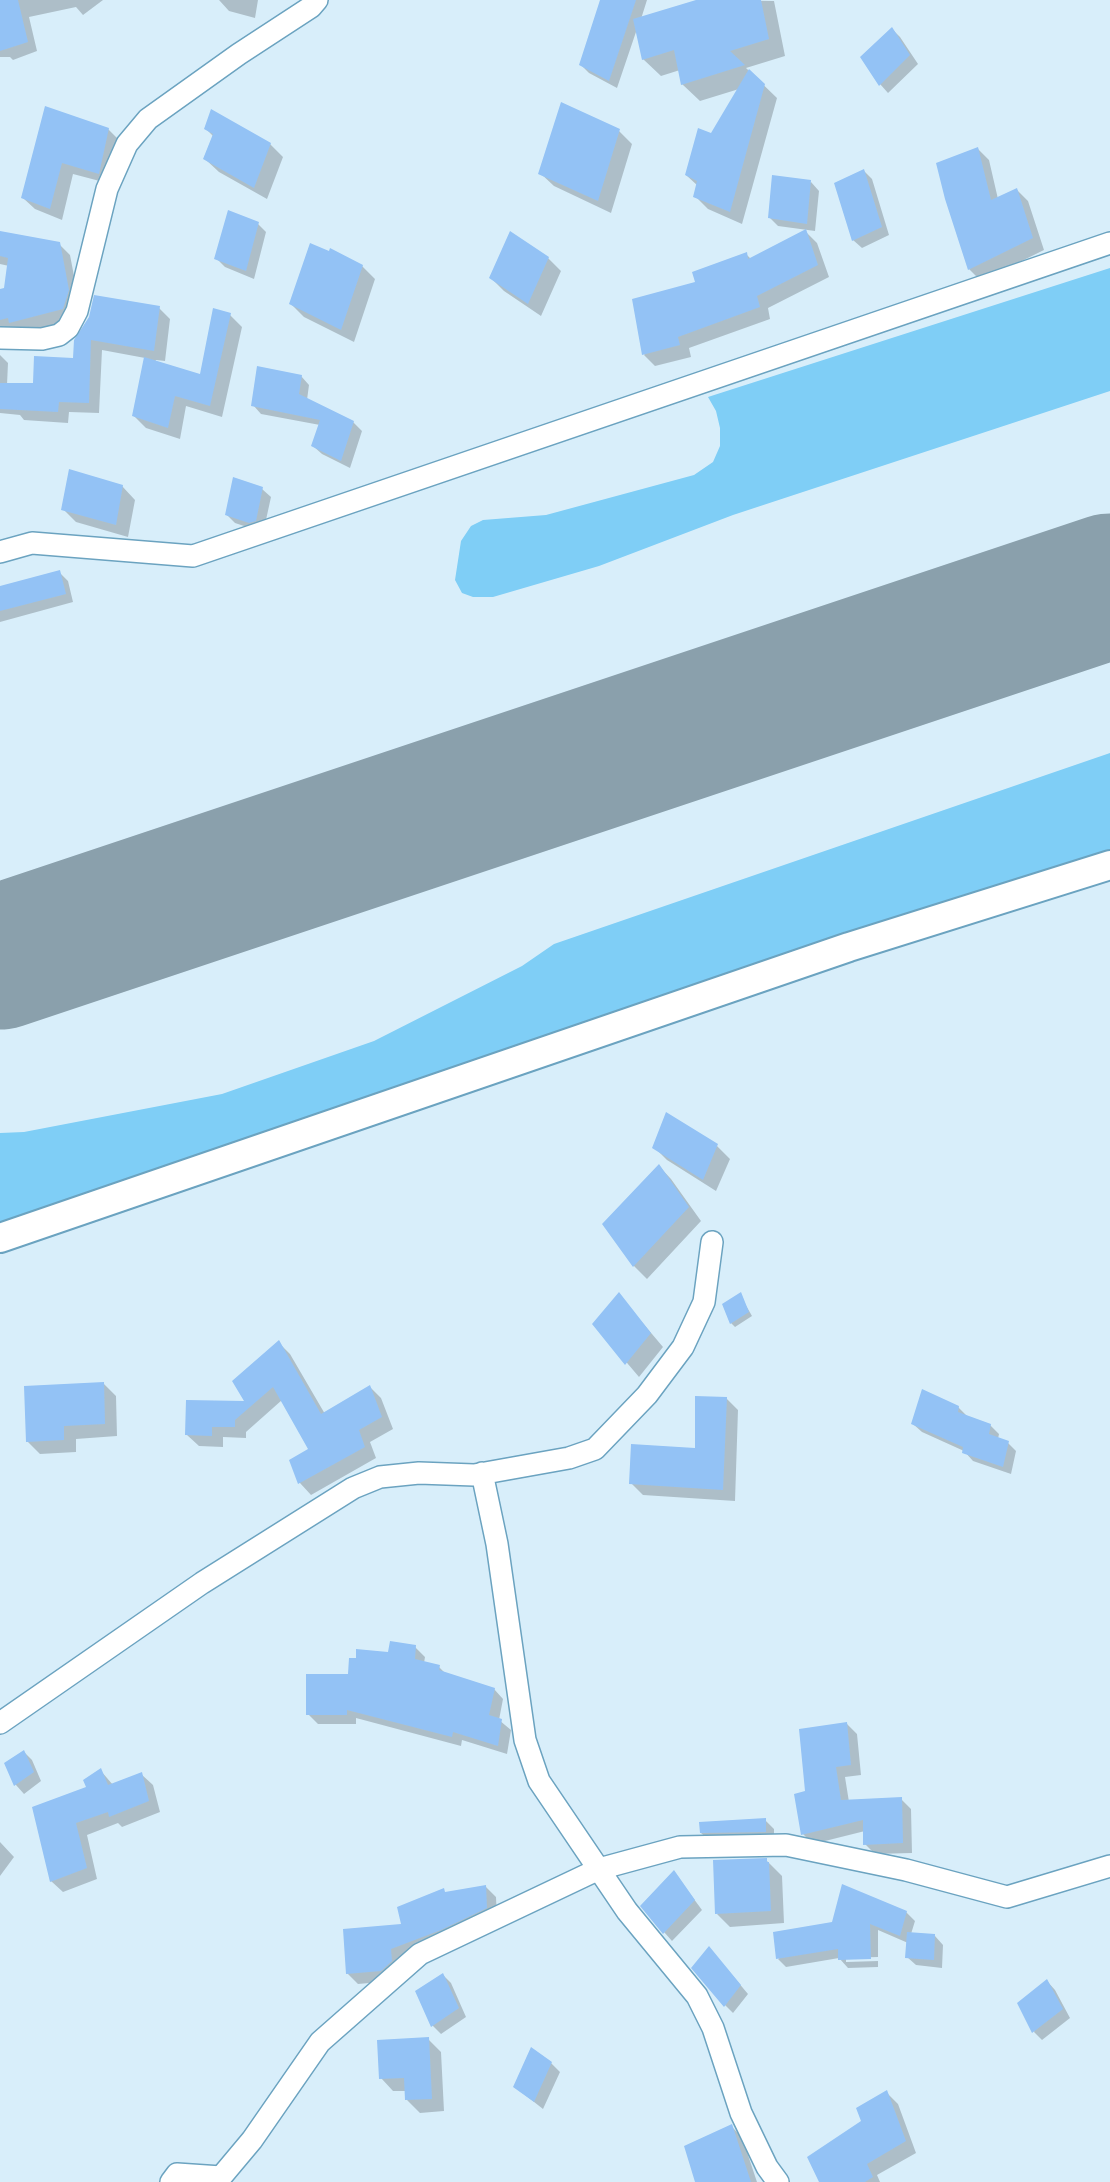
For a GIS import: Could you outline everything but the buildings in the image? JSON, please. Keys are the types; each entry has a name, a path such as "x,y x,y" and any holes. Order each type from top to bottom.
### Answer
{"street":[{"path":"0,338 42,339 59,335 68,328 77,311 107,189 127,144 148,120 239,54 311,7 317,0"},
{"path":"0,552 32,544 193,556 1110,243"},
{"path":"0,1238 849,947 1110,865"},
{"path":"0,1723 202,1583 353,1488 380,1477 419,1473 482,1473 569,1458 595,1449 647,1395 683,1347 704,1302 712,1242"},
{"path":"482,1473 497,1544 524,1740 539,1781 627,1910 697,1996 713,2028 741,2113 767,2167 778,2182"},
{"path":"171,2182 177,2174 222,2180 320,2042 420,1954 599,1869 680,1847 786,1845 906,1870 1007,1897 1110,1866"}],"shaded area":[{"path":"1110,268 1110,391 733,515 599,566 493,597 473,597 462,593 455,580 461,541 471,526 483,520 546,515 694,475 713,462 720,446 720,428 716,411 708,397"},
{"path":"1110,753 1110,857 0,1226 0,1133 24,1132 222,1094 374,1041 522,966 554,944"}],"runway":[{"path":"0,957 1110,586"}]}
